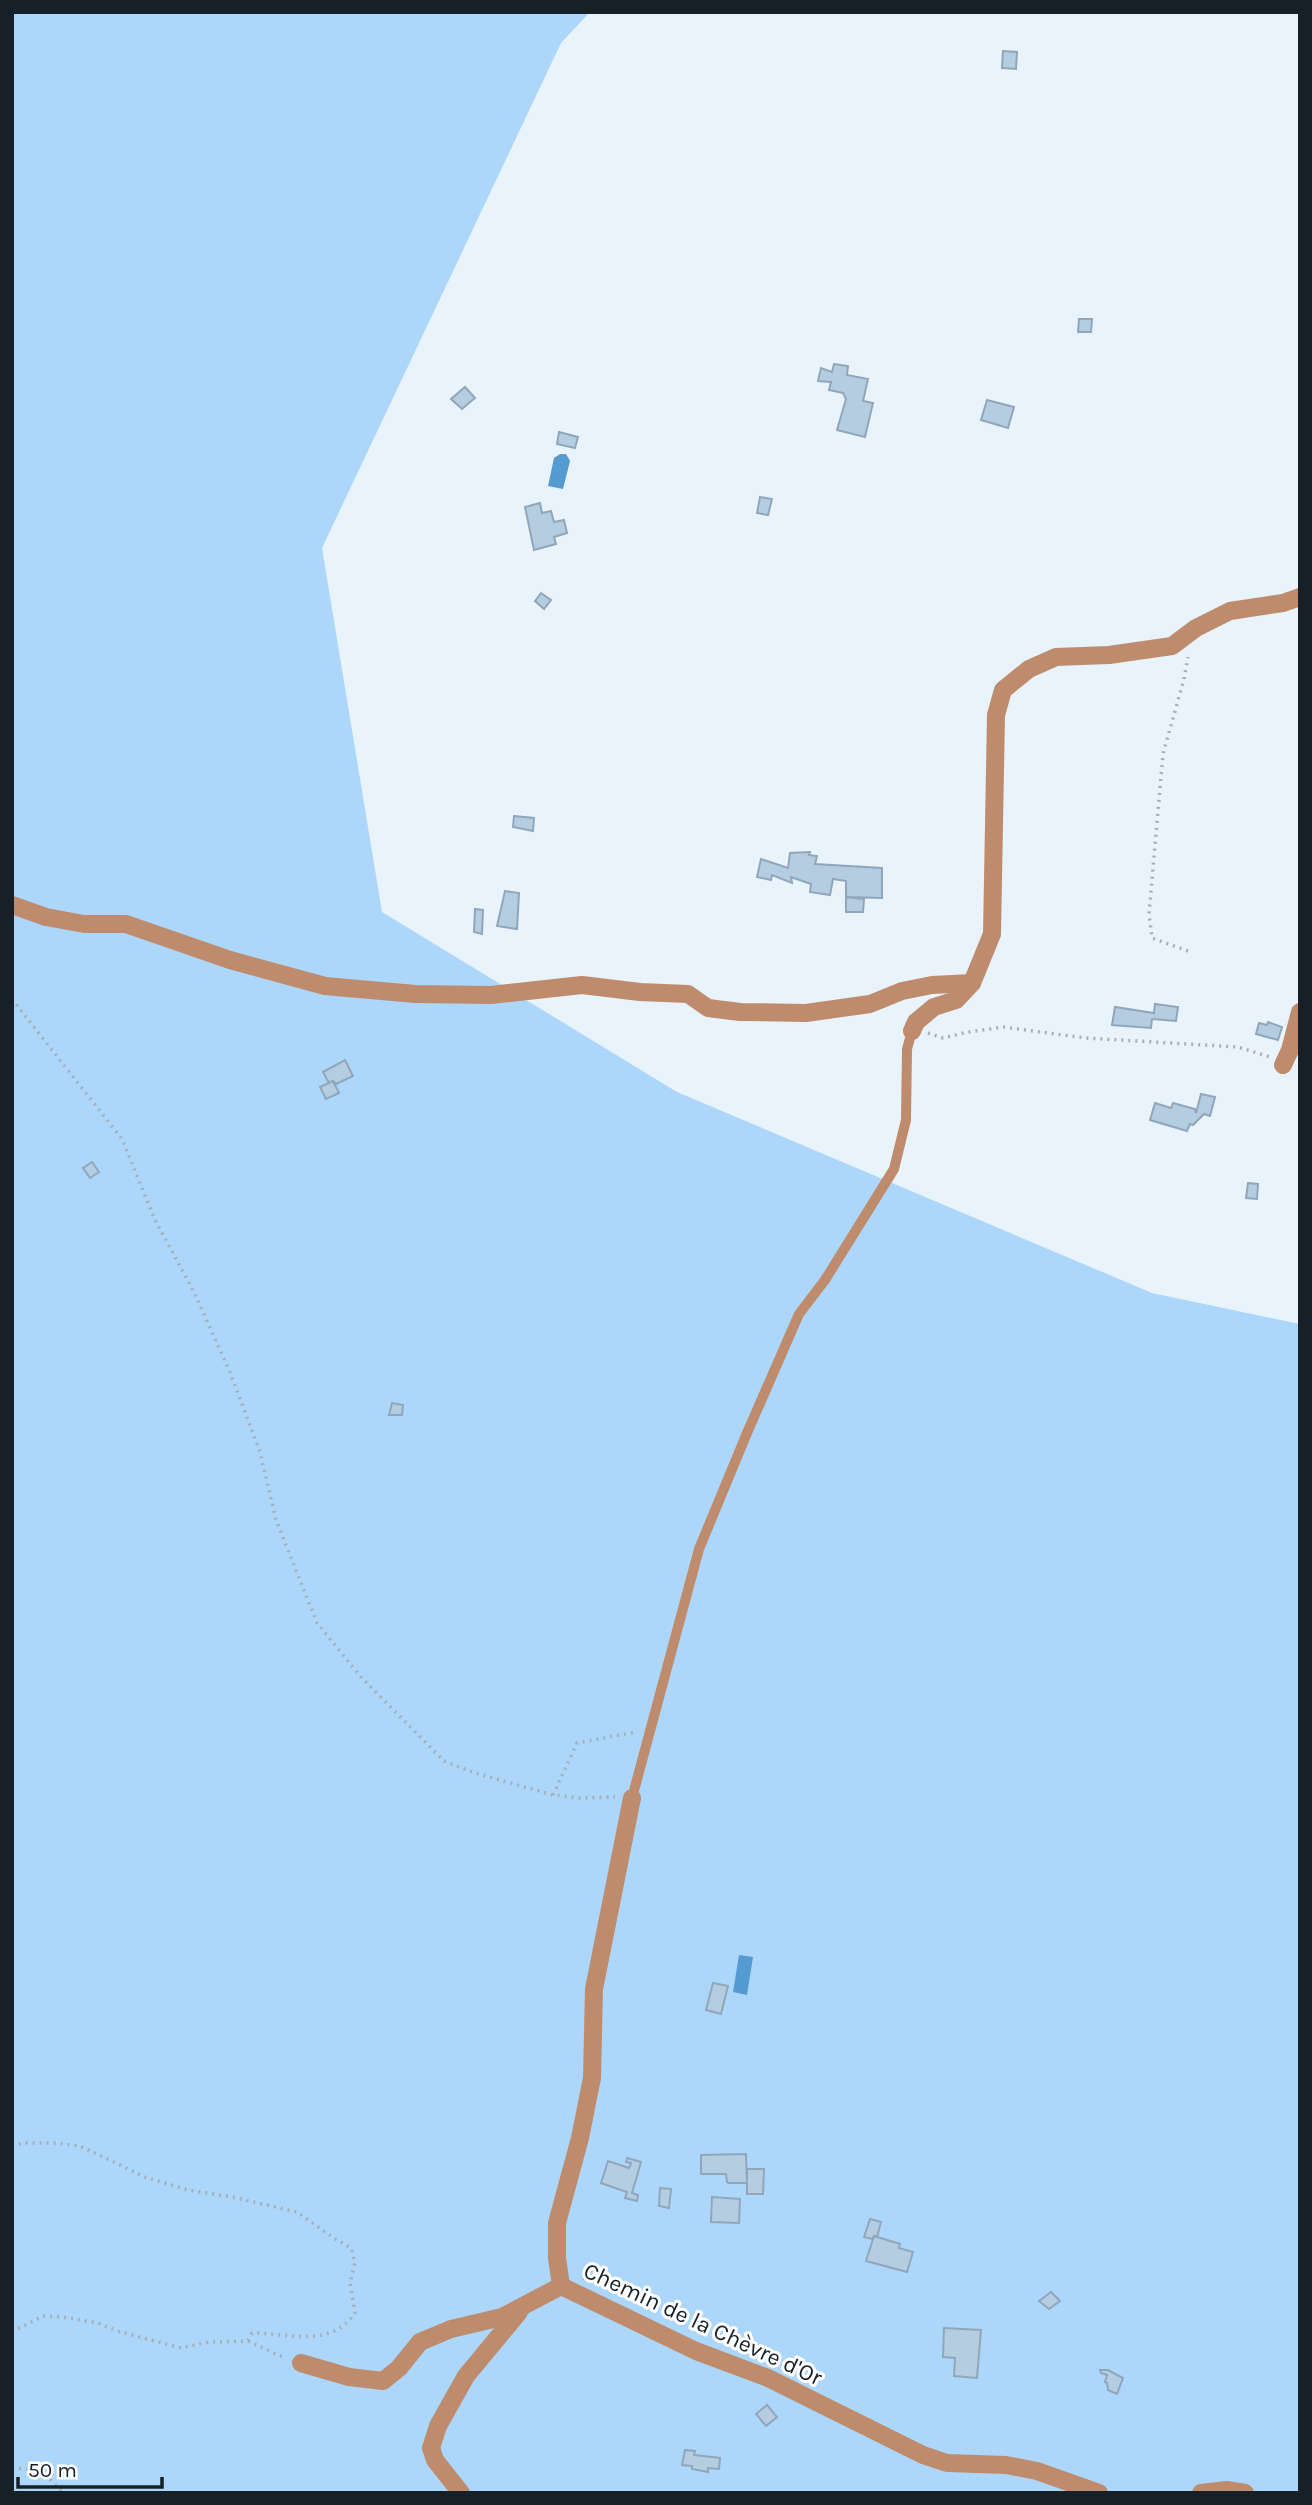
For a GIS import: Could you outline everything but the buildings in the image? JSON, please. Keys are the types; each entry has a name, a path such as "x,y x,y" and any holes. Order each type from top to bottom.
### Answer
{"street":[{"path":"913,1029 916,1022 934,1007 956,1000 972,983 992,934 996,715 1003,690 1029,668 1056,657 1172,646 1192,631 1230,611 1283,603 1300,597"},
{"path":"12,905 46,917 84,924 126,924 230,960 326,986 415,994 491,995 582,985 688,994 708,1008 806,1013 870,1004 902,991 932,985 972,983"},
{"path":"1284,1063 1300,1012"},
{"path":"561,2286 557,2258 558,2223 592,2078 594,1989 632,1798"},
{"name":"Chemin de la Chèvre d'Or","path":"301,2363 349,2377 383,2381 399,2368 420,2342 451,2329 502,2317 561,2286 696,2351 768,2378 923,2455 947,2463 1006,2465 1037,2472 1099,2493"},
{"path":"461,2493 435,2460 431,2448 438,2426 466,2376 519,2313 519,2309"},
{"path":"1201,2493 1227,2490 1245,2493"}],"lane":[{"path":"632,1798 699,1549 747,1433 799,1314 825,1280 894,1169 906,1120 907,1049 913,1029"}],"path":[{"path":"1188,951 1152,938 1149,914 1163,754 1184,679 1192,631"},
{"path":"12,999 122,1139 155,1220 194,1292 230,1372 260,1452 276,1520 317,1623 361,1677 444,1761 484,1776 553,1795 632,1798"},
{"path":"913,1029 943,1038 1003,1027 1086,1038 1238,1047 1284,1063"},
{"path":"553,1795 577,1743 651,1729"},
{"path":"12,2146 23,2143 57,2143 80,2146 145,2177 188,2190 297,2212 351,2248 355,2263 350,2283 355,2313 349,2321 327,2335 306,2338 252,2333 248,2341"},
{"path":"12,2332 43,2316 98,2323 117,2331 181,2348 209,2342 248,2341 301,2363"},
{"path":"12,2468 40,2470 63,2493"}],"shaded area":[{"path":"12,12 590,12 561,43 322,548 382,912 677,1092 1152,1293 1300,1324 1300,2493 12,2493"},
{"path":"566,454 570,461 563,489 548,486 554,458"},
{"path":"739,1955 753,1957 747,1995 733,1992"}]}
